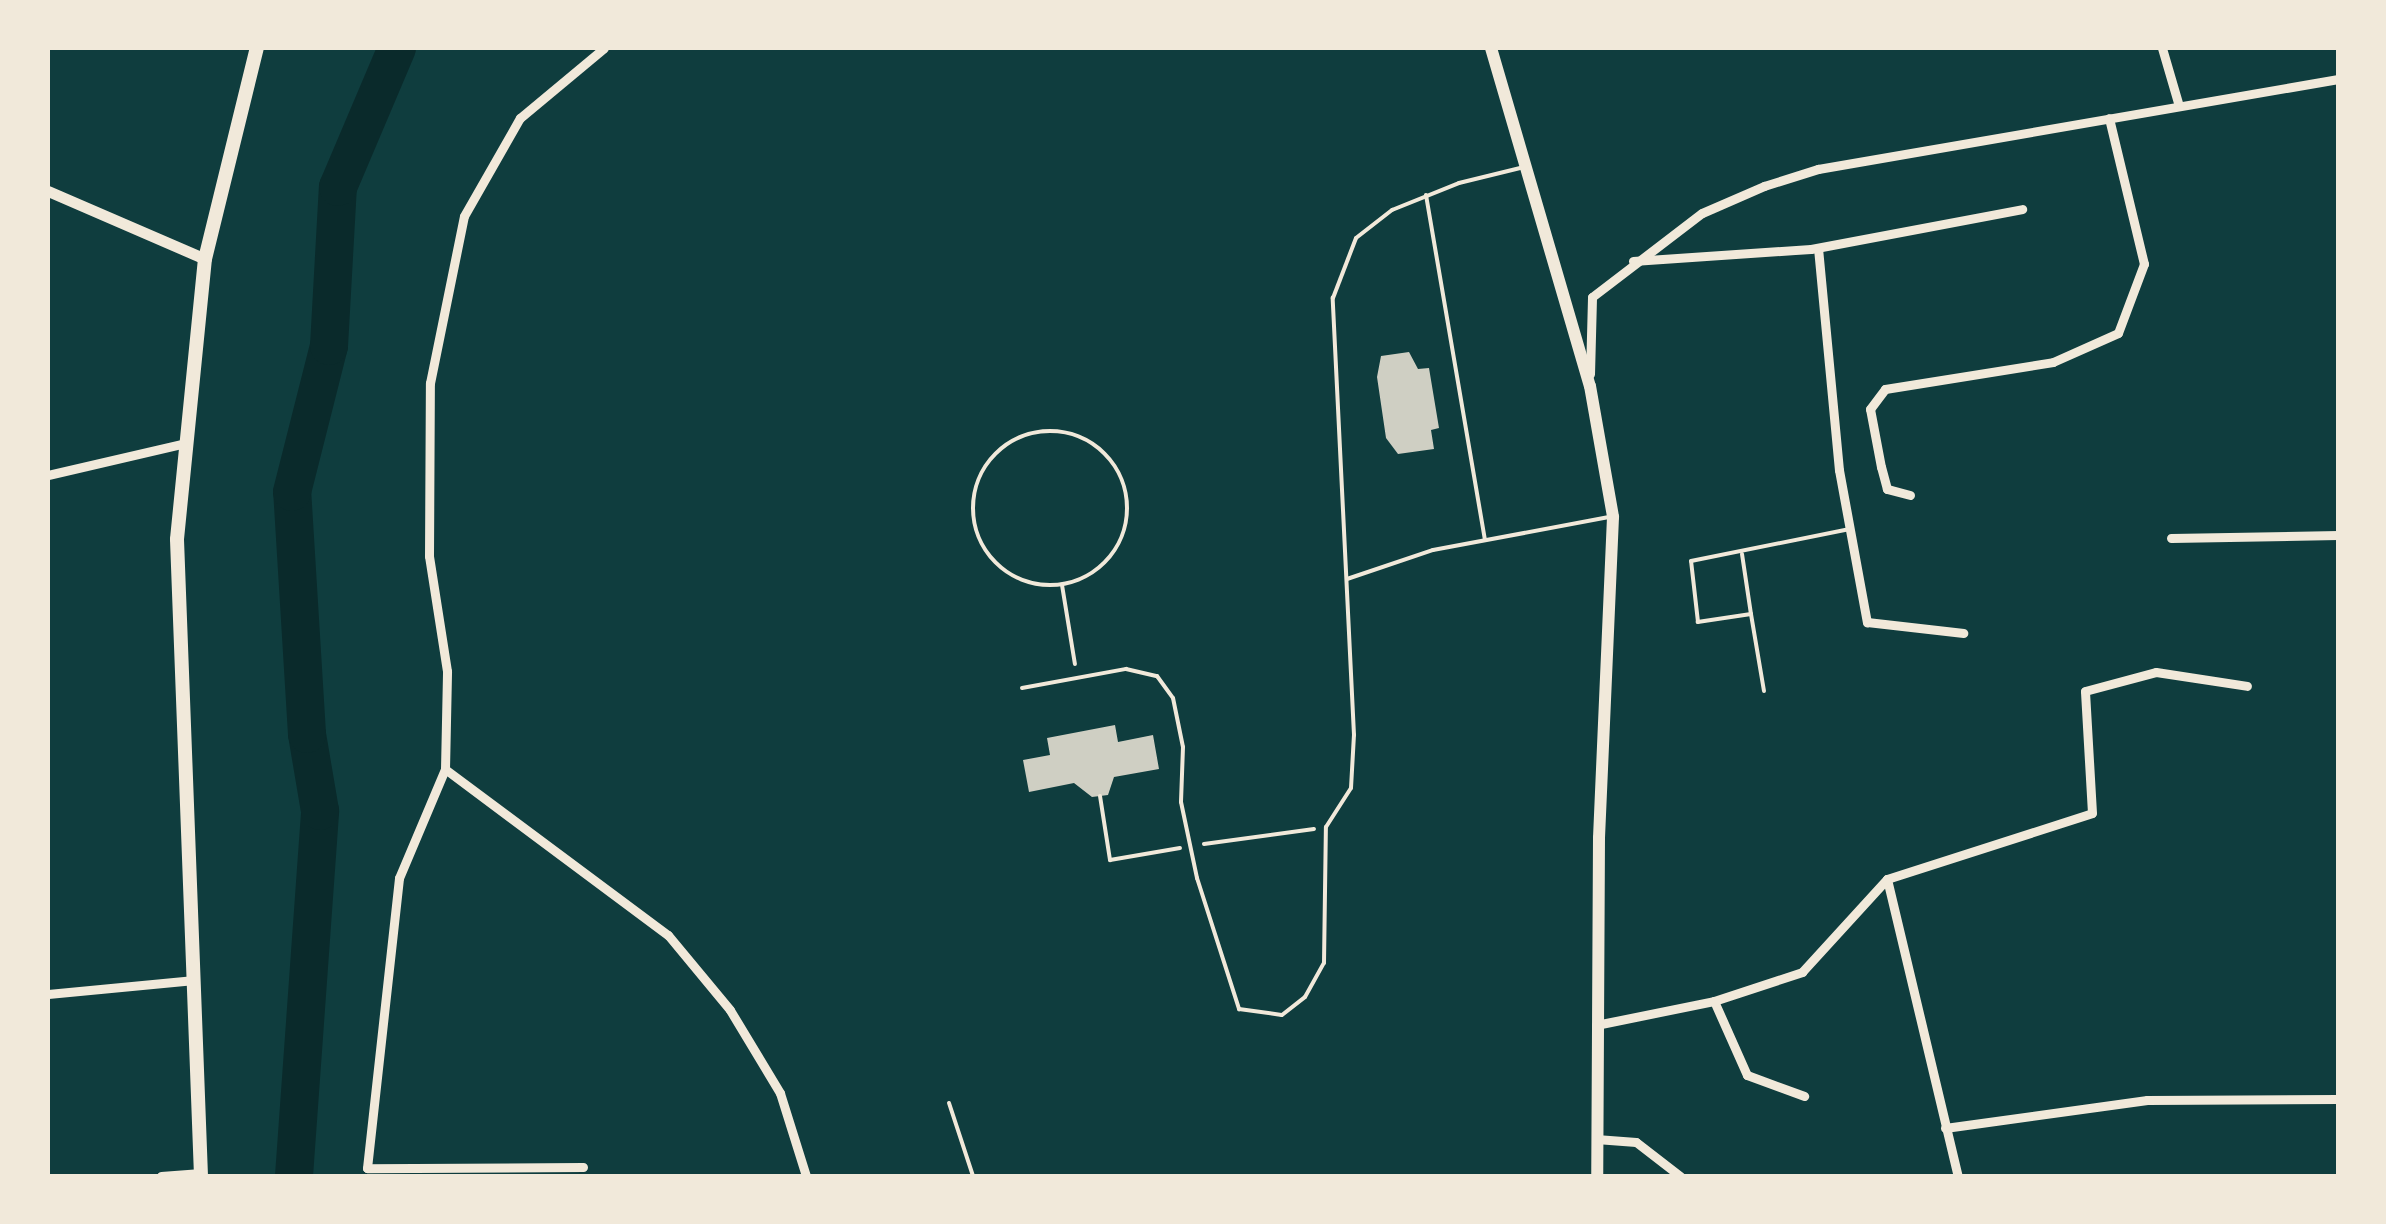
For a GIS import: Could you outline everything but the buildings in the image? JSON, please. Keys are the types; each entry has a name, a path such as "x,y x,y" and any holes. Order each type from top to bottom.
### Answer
{"main road":[{"path":"201,1175 197,980 176,539 205,259 256,48"},
{"path":"1491,48 1530,166 1590,386 1612,517 1596,1024 1597,1176"}],"street":[{"path":"582,1166 367,1168 399,878 446,769 448,672 429,556 430,383 464,216 520,118 604,48"},
{"path":"2162,48 2179,106"},
{"path":"1590,386 1592,296 1630,261 1702,213 1818,169 2338,79"},
{"path":"1910,495 1887,490 1870,409 1885,389 2053,362 2118,333 2144,264 2109,118"},
{"path":"48,191 205,259"},
{"path":"1630,261 1818,248 2022,209"},
{"path":"1818,248 1850,529 1867,622 1963,633"},
{"path":"48,475 186,443"},
{"path":"2171,538 2338,536"},
{"path":"1596,1024 1714,1001 1802,972 1887,879 2092,813 2085,691 2156,672 2247,686"},
{"path":"446,769 668,935 730,1010 780,1093 806,1176"},
{"path":"1887,879 1958,1176"},
{"path":"48,994 197,980"},
{"path":"1714,1001 1747,1075 1804,1096"},
{"path":"1945,1128 2147,1100 2338,1100"},
{"path":"1596,1139 1636,1142 1680,1176"},
{"path":"161,1176 201,1175"}],"lane":[{"path":"1022,688 1126,670 1157,676 1173,698 1183,747 1181,802 1216,952 1239,1009 1282,1014 1305,997 1324,962 1326,827 1350,788 1347,579 1333,298 1356,238 1426,194 1530,166"},
{"path":"1426,194 1485,540"},
{"path":"1347,579 1485,540 1612,517"},
{"path":"1751,614 1698,622 1692,562 1850,529"},
{"path":"1742,554 1764,692"},
{"path":"949,1103 973,1176"}],"path":[{"path":"1038,430 1069,432 1096,445 1117,467 1128,496 1126,526 1113,554 1091,574 1062,585 1031,584 1004,570 983,548 972,520 974,489 987,462 1009,441 1038,430"},
{"path":"1062,585 1077,678"},
{"path":"1100,796 1110,860 1326,827"}],"waterway":[{"path":"294,1176 320,811 307,734 292,492 329,346 338,187 397,48"}]}
